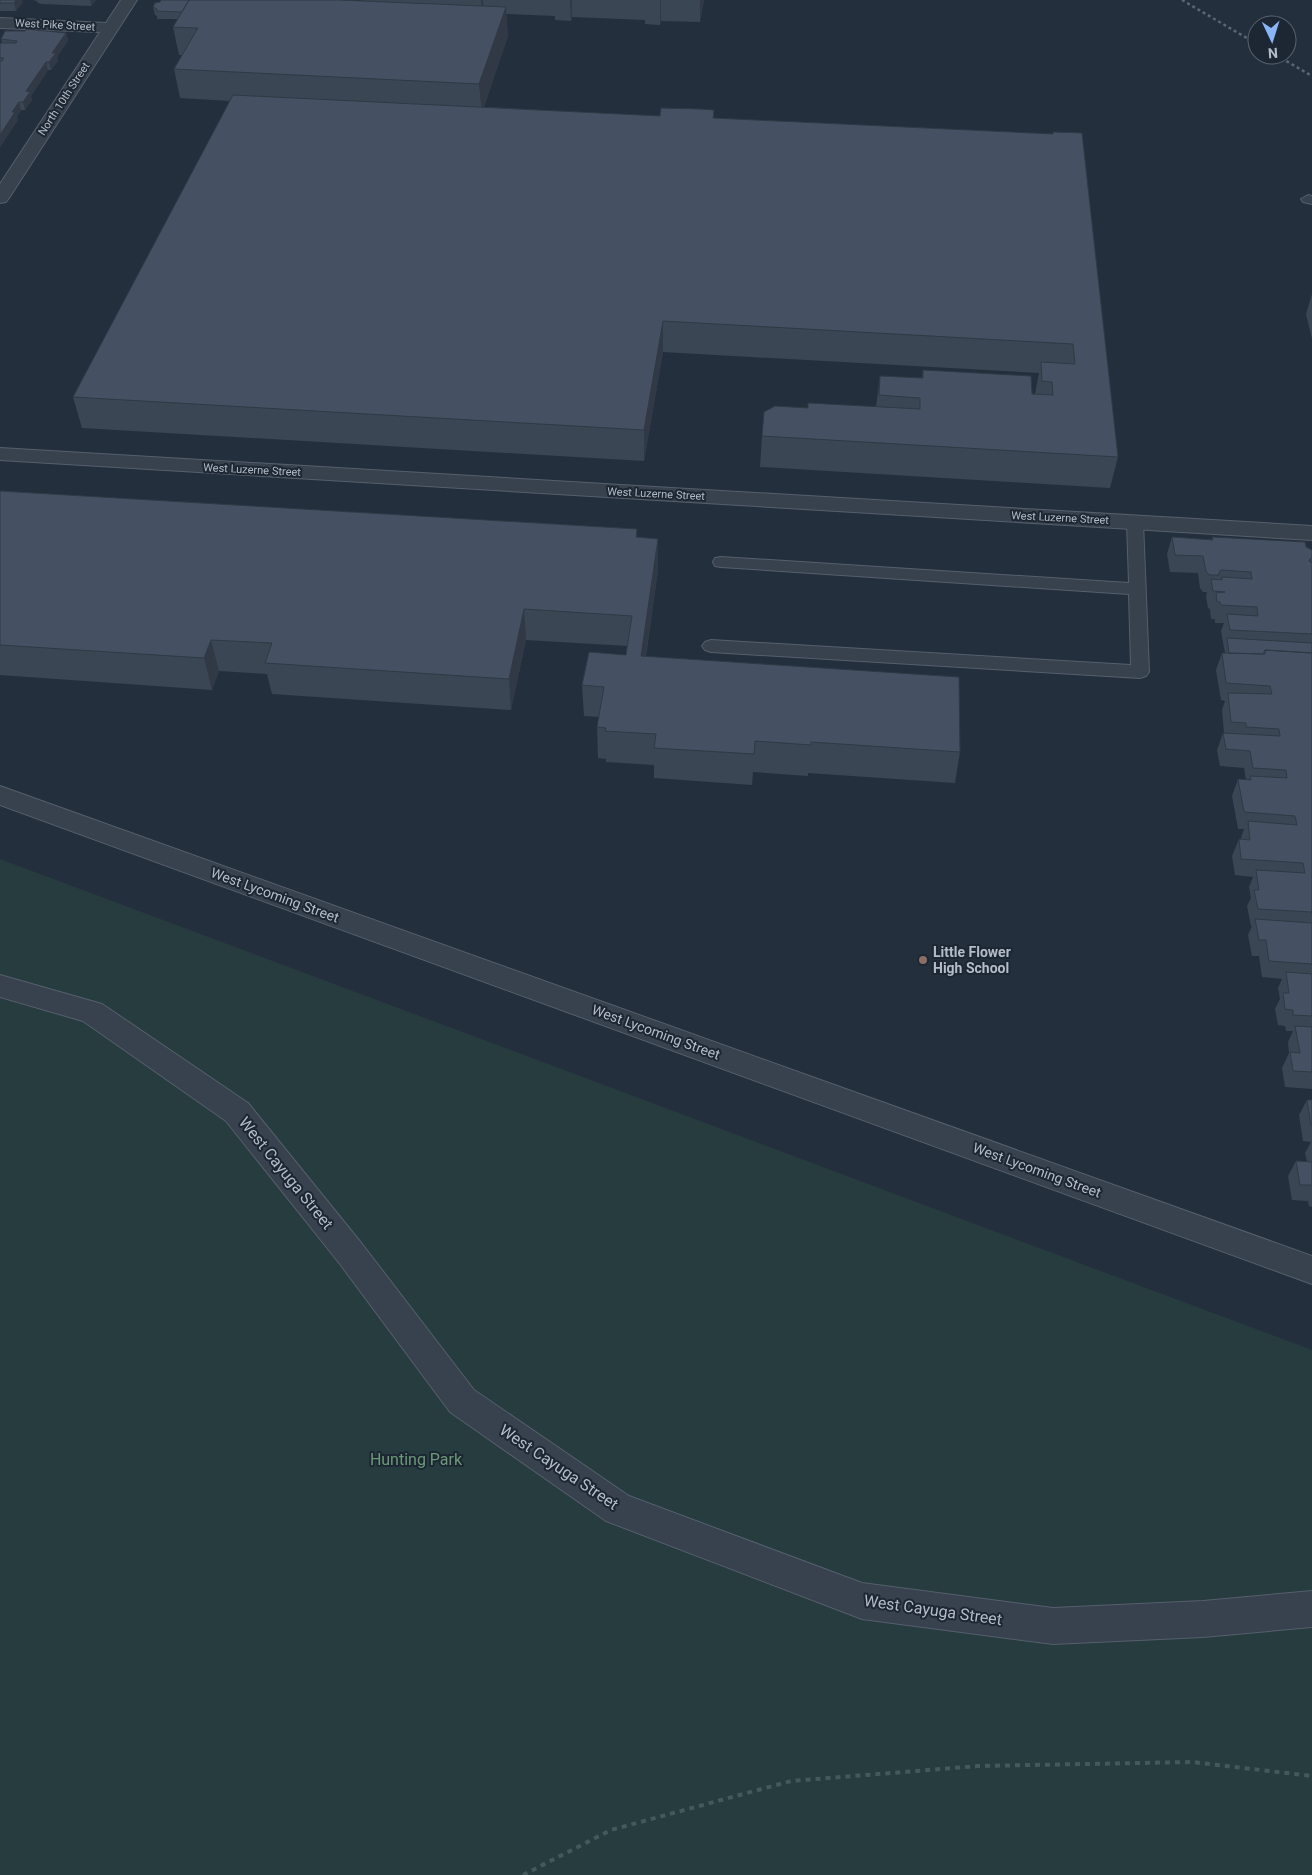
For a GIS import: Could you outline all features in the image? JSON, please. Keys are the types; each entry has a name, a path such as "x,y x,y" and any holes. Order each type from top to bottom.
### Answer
{"street":[{"name":"North 10th Street","path":"0,198 129,0"},
{"name":"West Pike Street","path":"0,23 111,28"},
{"name":"West Luzerne Street","path":"0,454 1312,533"},
{"name":"West Lycoming Street","path":"0,795 1312,1270"},
{"name":"West Cayuga Street","path":"0,986 92,1012 237,1112 351,1254 462,1401 618,1509 862,1601 1053,1626 1203,1619 1312,1609"}],"lane":[{"path":"711,646 1140,672 1135,522"},
{"path":"722,562 1137,589"}],"path":[{"path":"523,1875 610,1830 791,1781 978,1766 1192,1762 1312,1776"}],"green space":[{"name":"Hunting Park","path":"0,859 1312,1350 1312,1875 0,1875"}],"building":[{"path":"0,0 16,0 14,3 0,3"},
{"path":"161,0 189,0 182,12 156,11 157,9 153,7 155,3"},
{"path":"189,0 339,0 506,7 479,84 174,69 198,28 173,27"},
{"path":"26,29 66,33 52,53 56,53 49,62 46,62 26,91 30,92 12,112 15,112 0,135 0,61 4,58 0,58 0,43 16,43 17,41 1,39 5,31 25,31"},
{"path":"233,95 660,116 661,108 699,109 714,110 713,118 1053,134 1053,132 1082,133 1118,457 762,436 764,412 775,406 808,408 808,403 920,409 920,398 879,395 880,376 923,378 923,370 1031,376 1032,394 1053,395 1052,382 1042,381 1041,362 1075,364 1073,344 663,321 644,430 73,397"},
{"path":"0,491 637,529 636,537 658,539 641,656 959,677 960,752 811,742 811,745 755,741 754,754 654,748 656,734 605,731 606,728 597,727 604,687 582,685 589,652 626,655 632,616 524,609 509,679 265,663 272,643 211,640 204,658 0,645"},
{"path":"1172,537 1213,540 1212,537 1305,542 1306,547 1312,550 1312,558 1309,560 1312,562 1312,634 1230,630 1227,614 1258,616 1257,607 1221,605 1220,602 1217,602 1216,593 1225,592 1213,591 1211,579 1222,580 1222,577 1252,579 1251,572 1221,570 1219,575 1209,575 1206,571 1203,556 1175,555"},
{"path":"1227,638 1312,643 1312,653 1265,650 1263,654 1229,653"},
{"path":"1265,650 1312,653 1312,912 1258,909 1254,890 1259,890 1256,870 1305,873 1303,863 1241,859 1239,839 1250,840 1248,821 1297,825 1295,816 1244,812 1238,779 1251,780 1250,776 1287,778 1286,770 1253,768 1250,751 1226,749 1223,733 1280,736 1279,729 1246,727 1246,723 1231,722 1228,693 1272,694 1270,686 1226,683 1222,653 1265,654"},
{"path":"1255,919 1312,923 1312,964 1269,961 1266,940 1259,940"},
{"path":"1286,972 1312,974 1312,1016 1293,1015 1293,1010 1285,1009 1283,993 1289,993"},
{"path":"1295,1026 1312,1027 1312,1072 1293,1071 1290,1052 1300,1053"},
{"path":"1307,1100 1312,1100 1312,1126 1311,1125"},
{"path":"1296,1161 1312,1162 1312,1185 1300,1185"}],"railway":[{"path":"1182,0 1247,38"},
{"path":"1293,65 1312,76"}],"place":[{"name":"Little Flower High School","path":"923,960"}]}
